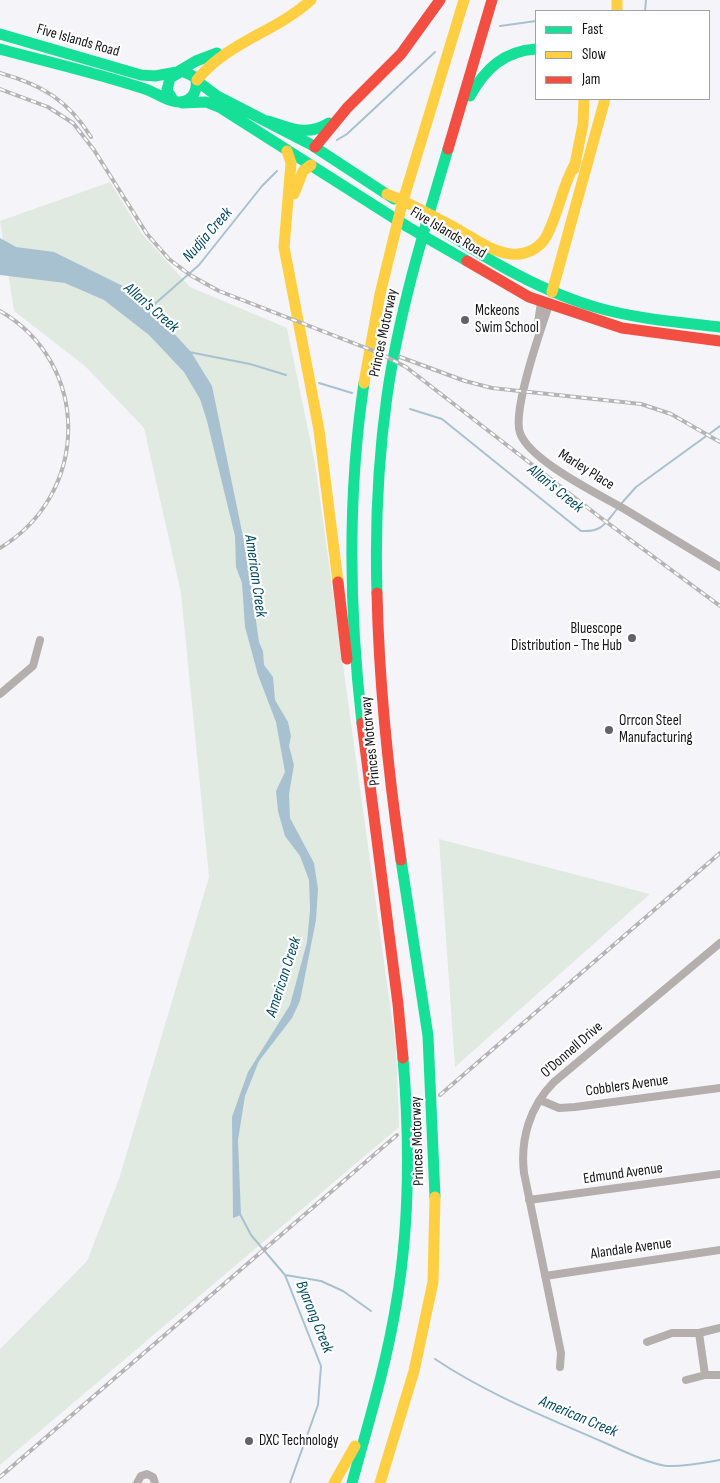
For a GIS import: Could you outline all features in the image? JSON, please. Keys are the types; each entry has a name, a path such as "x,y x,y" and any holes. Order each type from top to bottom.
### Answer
{"main road":[{"path":"228,50 200,59 178,72 170,78 167,86 168,93 178,101 190,99 195,94 197,80 213,59 266,32 302,10 310,0"},
{"path":"314,163 315,147 347,108 401,54 440,0"},
{"name":"Princes Motorway","path":"352,1483 387,1351 401,1273 406,1215 407,1136 402,1040 367,776 355,646 351,532 355,450 374,319 390,246 415,156 464,0"},
{"name":"Princes Motorway","path":"380,1483 411,1381 433,1282 433,1111 428,1036 391,791 379,675 375,525 388,383 418,248 492,0"},
{"name":"Five Islands Road","path":"0,34 141,75 155,76 178,72"},
{"name":"Five Islands Road","path":"0,49 146,89 178,101 201,102 214,105 287,150 314,163 408,227 481,271 545,304 622,328 720,341"},
{"path":"442,169 450,154 468,102 484,72 500,59 514,52 535,49"},
{"path":"178,72 190,73 197,80"},
{"name":"Five Islands Road","path":"197,80 217,96 315,147 476,252 521,278 595,307 627,315 720,327"},
{"path":"549,290 584,124 584,100"},
{"path":"545,304 605,100"},
{"path":"268,121 310,132 321,128 347,108"},
{"path":"287,150 291,163 284,247 319,430 354,713 367,776"},
{"path":"387,194 416,206 506,255 523,254 539,246 546,238 569,174 576,162"},
{"path":"286,224 296,185 304,169 314,163 330,163 371,182"},
{"path":"334,1483 349,1460 367,1418 387,1351"}],"street":[{"name":"Marley Place","path":"545,304 523,392 519,421 520,432 526,443 552,466 720,567"},
{"path":"0,694 33,666 40,640"},
{"name":"O'Donnell Drive","path":"560,1367 561,1353 522,1154 528,1125 540,1100 554,1082 720,943"},
{"name":"Cobblers Avenue","path":"540,1100 559,1108 575,1108 720,1088"},
{"name":"Edmund Avenue","path":"530,1200 720,1174"},
{"name":"Alandale Avenue","path":"545,1276 720,1250"},
{"path":"647,1342 672,1333 699,1333 720,1328"},
{"path":"699,1333 704,1375"},
{"path":"686,1380 704,1375 720,1375"},
{"path":"137,1483 141,1476 147,1474 153,1478 155,1483"}],"shaded area":[{"path":"110,182 142,234 190,287 287,328 315,463 396,1048 399,1127 0,1465 0,1349 87,1261 119,1179 209,877 181,593 144,428 85,366 14,311 0,221"},
{"path":"439,839 650,894 455,1067"}],"water":[{"path":"0,238 16,247 54,252 127,288 191,352 212,386 247,556 264,665 273,677 275,700 288,722 291,736 289,746 294,765 289,794 290,818 314,863 318,889 316,920 300,1001 292,1018 259,1061 245,1096 238,1140 241,1215 233,1218 232,1117 248,1072 290,1005 307,942 310,910 309,880 300,856 285,836 278,811 276,791 285,772 276,722 258,675 245,627 242,583 236,567 235,536 207,421 200,399 184,372 149,335 104,300 65,283 0,275"}],"waterway":[{"name":"Nudjia Creek","path":"645,10 646,0"},
{"name":"Nudjia Creek","path":"500,26 535,21"},
{"name":"Nudjia Creek","path":"337,140 347,134 435,52"},
{"name":"Nudjia Creek","path":"149,309 199,265 262,186 277,171"},
{"name":"Allan's Creek","path":"189,352 250,364 286,375"},
{"name":"Allan's Creek","path":"319,383 352,393"},
{"name":"Allan's Creek","path":"410,409 442,419 581,531 594,530 602,526 617,509"},
{"name":"Allan's Creek","path":"620,505 636,487 720,426"},
{"name":"American Creek","path":"240,1214 251,1235 285,1275 321,1281 343,1291 371,1311"},
{"name":"Byarong Creek","path":"285,1275 321,1366 318,1405 290,1483"},
{"name":"American Creek","path":"435,1359 496,1394 644,1460 667,1466 720,1460"}],"railway":[{"path":"0,73 29,83 53,96 73,113 91,137"},
{"path":"0,89 48,107 73,123 94,150 147,234 169,259 190,275 219,291 379,353 406,367 601,518 720,606"},
{"path":"0,311 30,334 51,363 64,395 68,429 64,463 51,496 30,524 0,548"},
{"path":"400,357 465,381 492,388 641,404 671,414 720,442"},
{"path":"440,1095 720,853"},
{"path":"0,1477 397,1135"}],"traffic: fast":[{"path":"0,34 141,75 155,76 177,72"},
{"path":"0,49 127,83 176,102 185,101 192,97 196,86 195,77 182,71 170,78 167,90 173,100"},
{"path":"470,96 482,78 497,63 514,53 535,49"},
{"path":"179,71 196,61 217,53"},
{"path":"197,81 217,96 310,144 394,199"},
{"path":"182,103 206,102 221,108 408,227 467,261"},
{"path":"268,121 298,130 313,130 329,123"},
{"path":"377,593 378,494 387,396 405,302 448,149"},
{"path":"419,215 504,267 548,290 571,299 595,307 657,320 720,327"},
{"path":"362,723 352,596 352,511 358,426 364,383"},
{"path":"401,860 428,1036 435,1197"},
{"path":"352,1483 387,1350 401,1275 408,1151 403,1058"}],"traffic: slow":[{"path":"197,80 209,67 237,46 283,21 311,0"},
{"path":"364,383 380,294 402,204 464,0"},
{"path":"617,0 617,10"},
{"path":"574,169 583,124 584,100"},
{"path":"552,292 605,100"},
{"path":"287,151 291,163 284,247 319,430 338,582"},
{"path":"387,194 423,211 490,248 504,253 521,254 535,248 546,237 567,180 576,162"},
{"path":"294,194 303,171 311,165"},
{"path":"380,1483 414,1371 433,1282 435,1197"},
{"path":"334,1483 355,1446"}],"traffic: jam":[{"path":"315,147 347,108 401,54 440,0"},
{"path":"448,149 492,0"},
{"path":"467,261 529,297 622,328 720,341"},
{"path":"338,582 347,659"},
{"path":"377,593 385,727 401,860"},
{"path":"362,723 398,1004 403,1058"}],"place":[{"name":"Mckeons Swim School","path":"465,320"},
{"name":"Bluescope Distribution - The Hub","path":"632,638"},
{"name":"Orrcon Steel Manufacturing","path":"609,730"},
{"name":"DXC Technology","path":"249,1441"}]}
